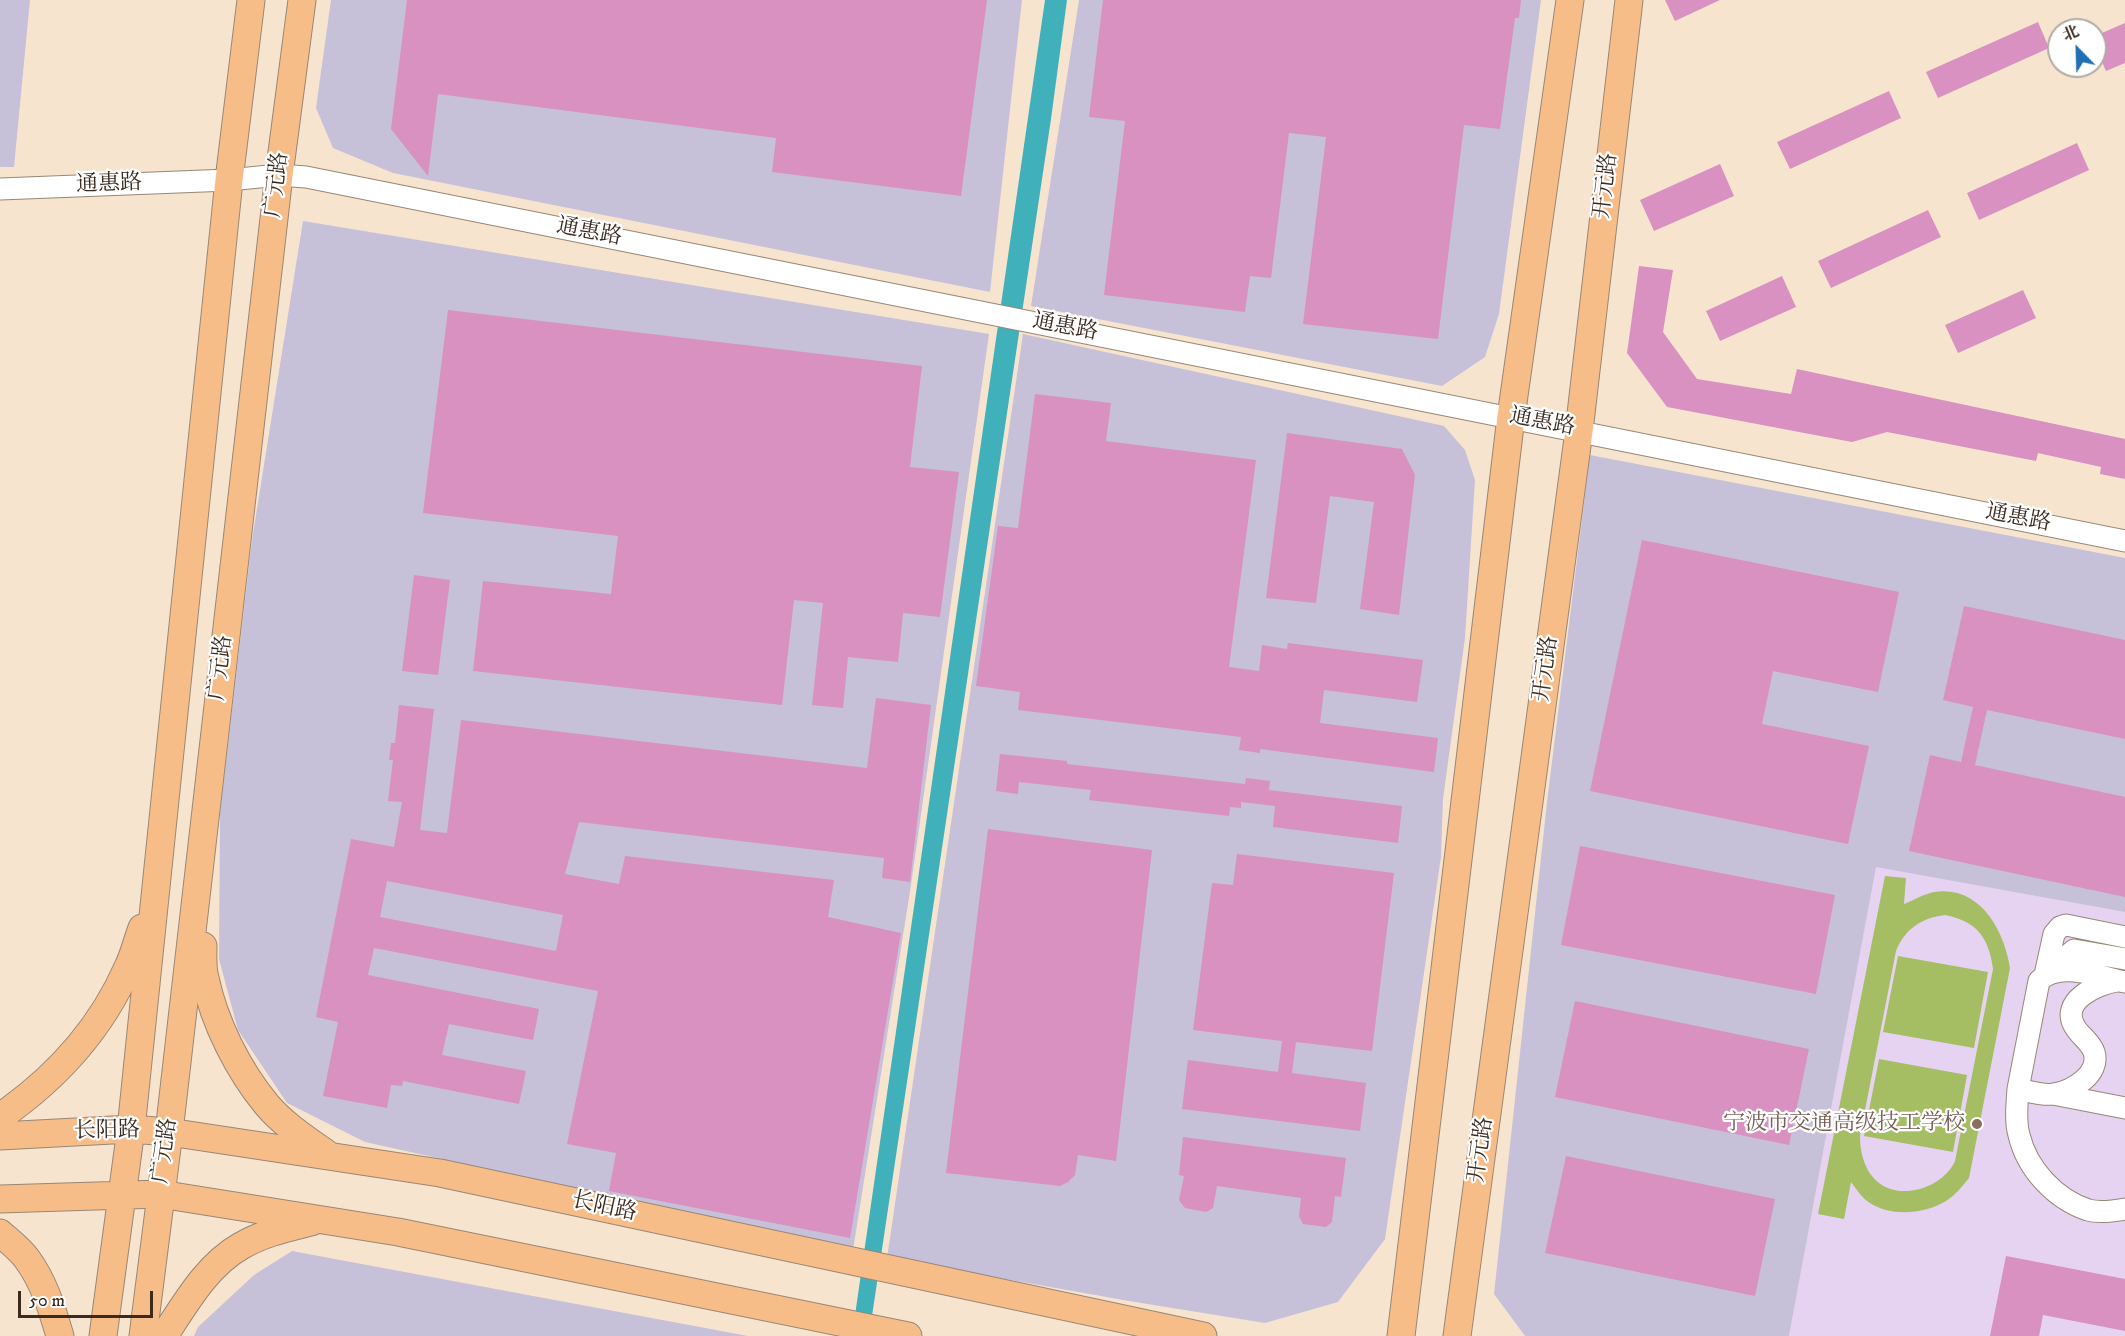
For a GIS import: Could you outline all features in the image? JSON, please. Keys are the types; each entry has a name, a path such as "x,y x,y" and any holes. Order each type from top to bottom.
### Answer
{"main road":[{"name":"广元路","path":"104,1336 132,1129 229,180 251,0"},
{"name":"广元路","path":"143,1336 169,1132 279,175 302,0"},
{"path":"1401,1336 1511,417 1570,0"},
{"name":"开元路","path":"1457,1336 1579,431 1629,0"},
{"path":"200,865 204,976 218,1022 244,1072 267,1106 293,1130 330,1156"},
{"path":"0,1117 26,1099 63,1065 99,1020 128,968 156,887"},
{"name":"长阳路","path":"0,1136 132,1129 169,1132 440,1173 1203,1336"},
{"path":"0,1199 160,1194 398,1232 908,1336"},
{"path":"164,1336 190,1297 217,1264 241,1246 276,1231 320,1219"},
{"path":"0,1233 26,1257 38,1276 48,1297 60,1336"}],"street":[{"name":"通惠路","path":"0,189 229,180 279,175 306,177 2125,541"},
{"path":"2055,972 2054,934 2060,927 2066,925 2125,937"},
{"path":"2125,959 2074,950 2055,972 2040,981 2018,1089 2018,1134 2040,1177 2052,1190 2070,1202 2090,1210 2125,1209"},
{"path":"2055,972 2121,981"},
{"path":"2052,1094 2072,1088 2089,1075 2096,1061 2092,1047 2072,1021 2071,1012 2075,1003 2082,995 2102,983 2121,981"},
{"path":"2018,1089 2125,1108"}],"shaded area":[{"path":"0,0 30,0 14,167 0,167"},
{"path":"331,0 1022,0 990,292 393,173 333,148 316,108"},
{"path":"1079,0 1541,0 1499,314 1485,357 1442,386 1031,306"},
{"path":"303,221 989,334 911,885 853,1250 365,1142 287,1103 238,1030 219,959 220,813 252,540"},
{"path":"1023,334 1444,426 1465,450 1475,480 1465,638 1443,799 1441,857 1385,1239 1338,1302 1265,1323 887,1258"},
{"path":"1590,455 2125,558 2125,912 1876,867 1789,1336 1525,1336 1494,1294 1547,802"},
{"name":"宁波市交通高级技工学校","path":"1876,866 2125,912 2125,1336 1789,1336"},
{"path":"292,1251 748,1336 194,1336 198,1327 254,1275"}],"green space":[{"path":"1885,876 1906,878 1904,904 1934,892 1950,892 1964,896 1977,903 1995,925 2002,939 2010,968 1969,1178 1946,1201 1928,1209 1908,1212 1888,1210 1870,1203 1851,1182 1844,1219 1818,1214","holes":["1945,915 1965,921 1979,932 1988,948 1993,969 1955,1161 1949,1170 1932,1184 1910,1191 1899,1191 1874,1179 1862,1155 1860,1136 1896,951 1909,931 1921,922"]},
{"path":"1898,956 1988,972 1974,1048 1883,1032"},
{"path":"1879,1059 1967,1075 1953,1152 1864,1136"}],"water":[{"path":"1045,0 1067,0 1051,119 869,1336 852,1336"}],"building":[{"path":"407,0 987,0 961,196 772,172 776,138 438,94 428,176 391,129"},
{"path":"1103,0 1521,0 1519,18 1515,18 1500,129 1464,125 1438,339 1303,324 1326,137 1289,133 1271,278 1250,276 1245,312 1104,295 1125,121 1089,117"},
{"path":"1665,0 1720,0 1675,21"},
{"path":"2038,22 2047,43 2047,49 1938,98 1926,72"},
{"path":"2125,23 2125,63 2107,71 2107,31"},
{"path":"1889,91 1901,118 1790,169 1777,142"},
{"path":"2077,143 2089,170 1979,220 1967,193"},
{"path":"1720,164 1734,196 1654,231 1640,200"},
{"path":"1928,210 1941,237 1831,288 1818,261"},
{"path":"1639,266 1673,270 1663,332 1697,379 1791,394 1797,369 2125,439 2125,479 2100,474 2101,467 2038,453 2036,461 1887,432 1852,442 1667,407 1627,353"},
{"path":"1782,276 1796,307 1720,341 1706,311"},
{"path":"2023,290 2036,318 1958,353 1945,325"},
{"path":"448,310 922,366 910,467 959,472 940,617 903,613 898,662 848,657 843,708 812,705 823,603 794,600 782,705 473,671 483,581 611,594 618,536 423,513"},
{"path":"1035,394 1111,403 1106,441 1256,460 1229,667 1259,671 1262,645 1287,649 1288,643 1423,660 1417,702 1324,690 1320,723 1438,738 1434,772 1260,749 1260,753 1239,750 1241,737 1018,710 1020,692 976,686 998,526 1018,528"},
{"path":"1287,433 1402,449 1415,475 1399,615 1360,609 1374,502 1330,496 1316,603 1266,598"},
{"path":"1642,540 1899,592 1878,692 1773,671 1762,724 1869,746 1848,844 1590,791"},
{"path":"414,575 450,580 438,675 402,671"},
{"path":"1964,606 2125,640 2125,739 1987,710 1975,765 2125,797 2125,897 1909,851 1930,755 1961,762 1973,707 1943,700"},
{"path":"876,698 931,705 910,882 882,878 884,858 579,822 565,874 619,884 625,856 834,880 828,917 901,933 850,1238 609,1191 616,1153 567,1144 598,991 374,948 368,975 539,1009 533,1040 449,1024 442,1055 526,1071 519,1104 403,1081 402,1086 391,1085 387,1108 323,1096 338,1022 316,1017 351,839 394,847 402,802 388,801 393,760 389,760 391,743 395,743 399,705 434,709 420,830 447,833 461,720 867,768","holes":["387,881 563,915 556,951 380,917"]},
{"path":"1000,754 1245,784 1246,778 1270,781 1269,790 1402,806 1398,843 1273,827 1275,806 1241,802 1241,808 1230,807 1229,816 1089,800 1091,790 1019,782 1018,794 996,791"},
{"path":"988,829 1152,850 1116,1161 1078,1155 1075,1175 1060,1186 946,1173"},
{"path":"1580,846 1835,895 1816,994 1561,945"},
{"path":"1237,854 1394,873 1372,1051 1296,1042 1292,1073 1366,1083 1360,1131 1182,1109 1188,1060 1278,1072 1282,1041 1193,1030 1212,883 1233,885"},
{"path":"1575,1001 1809,1049 1789,1145 1555,1097"},
{"path":"1183,1137 1346,1158 1341,1197 1335,1196 1332,1222 1326,1227 1303,1224 1299,1216 1301,1198 1217,1186 1213,1208 1206,1212 1185,1208 1179,1200 1184,1176 1179,1175"},
{"path":"1566,1156 1775,1199 1755,1296 1545,1253"},
{"path":"2006,1256 2125,1279 2125,1331 2043,1315 2039,1336 1990,1336"}],"place":[{"name":"宁波市交通高级技工学校","path":"1977,1124"}]}
